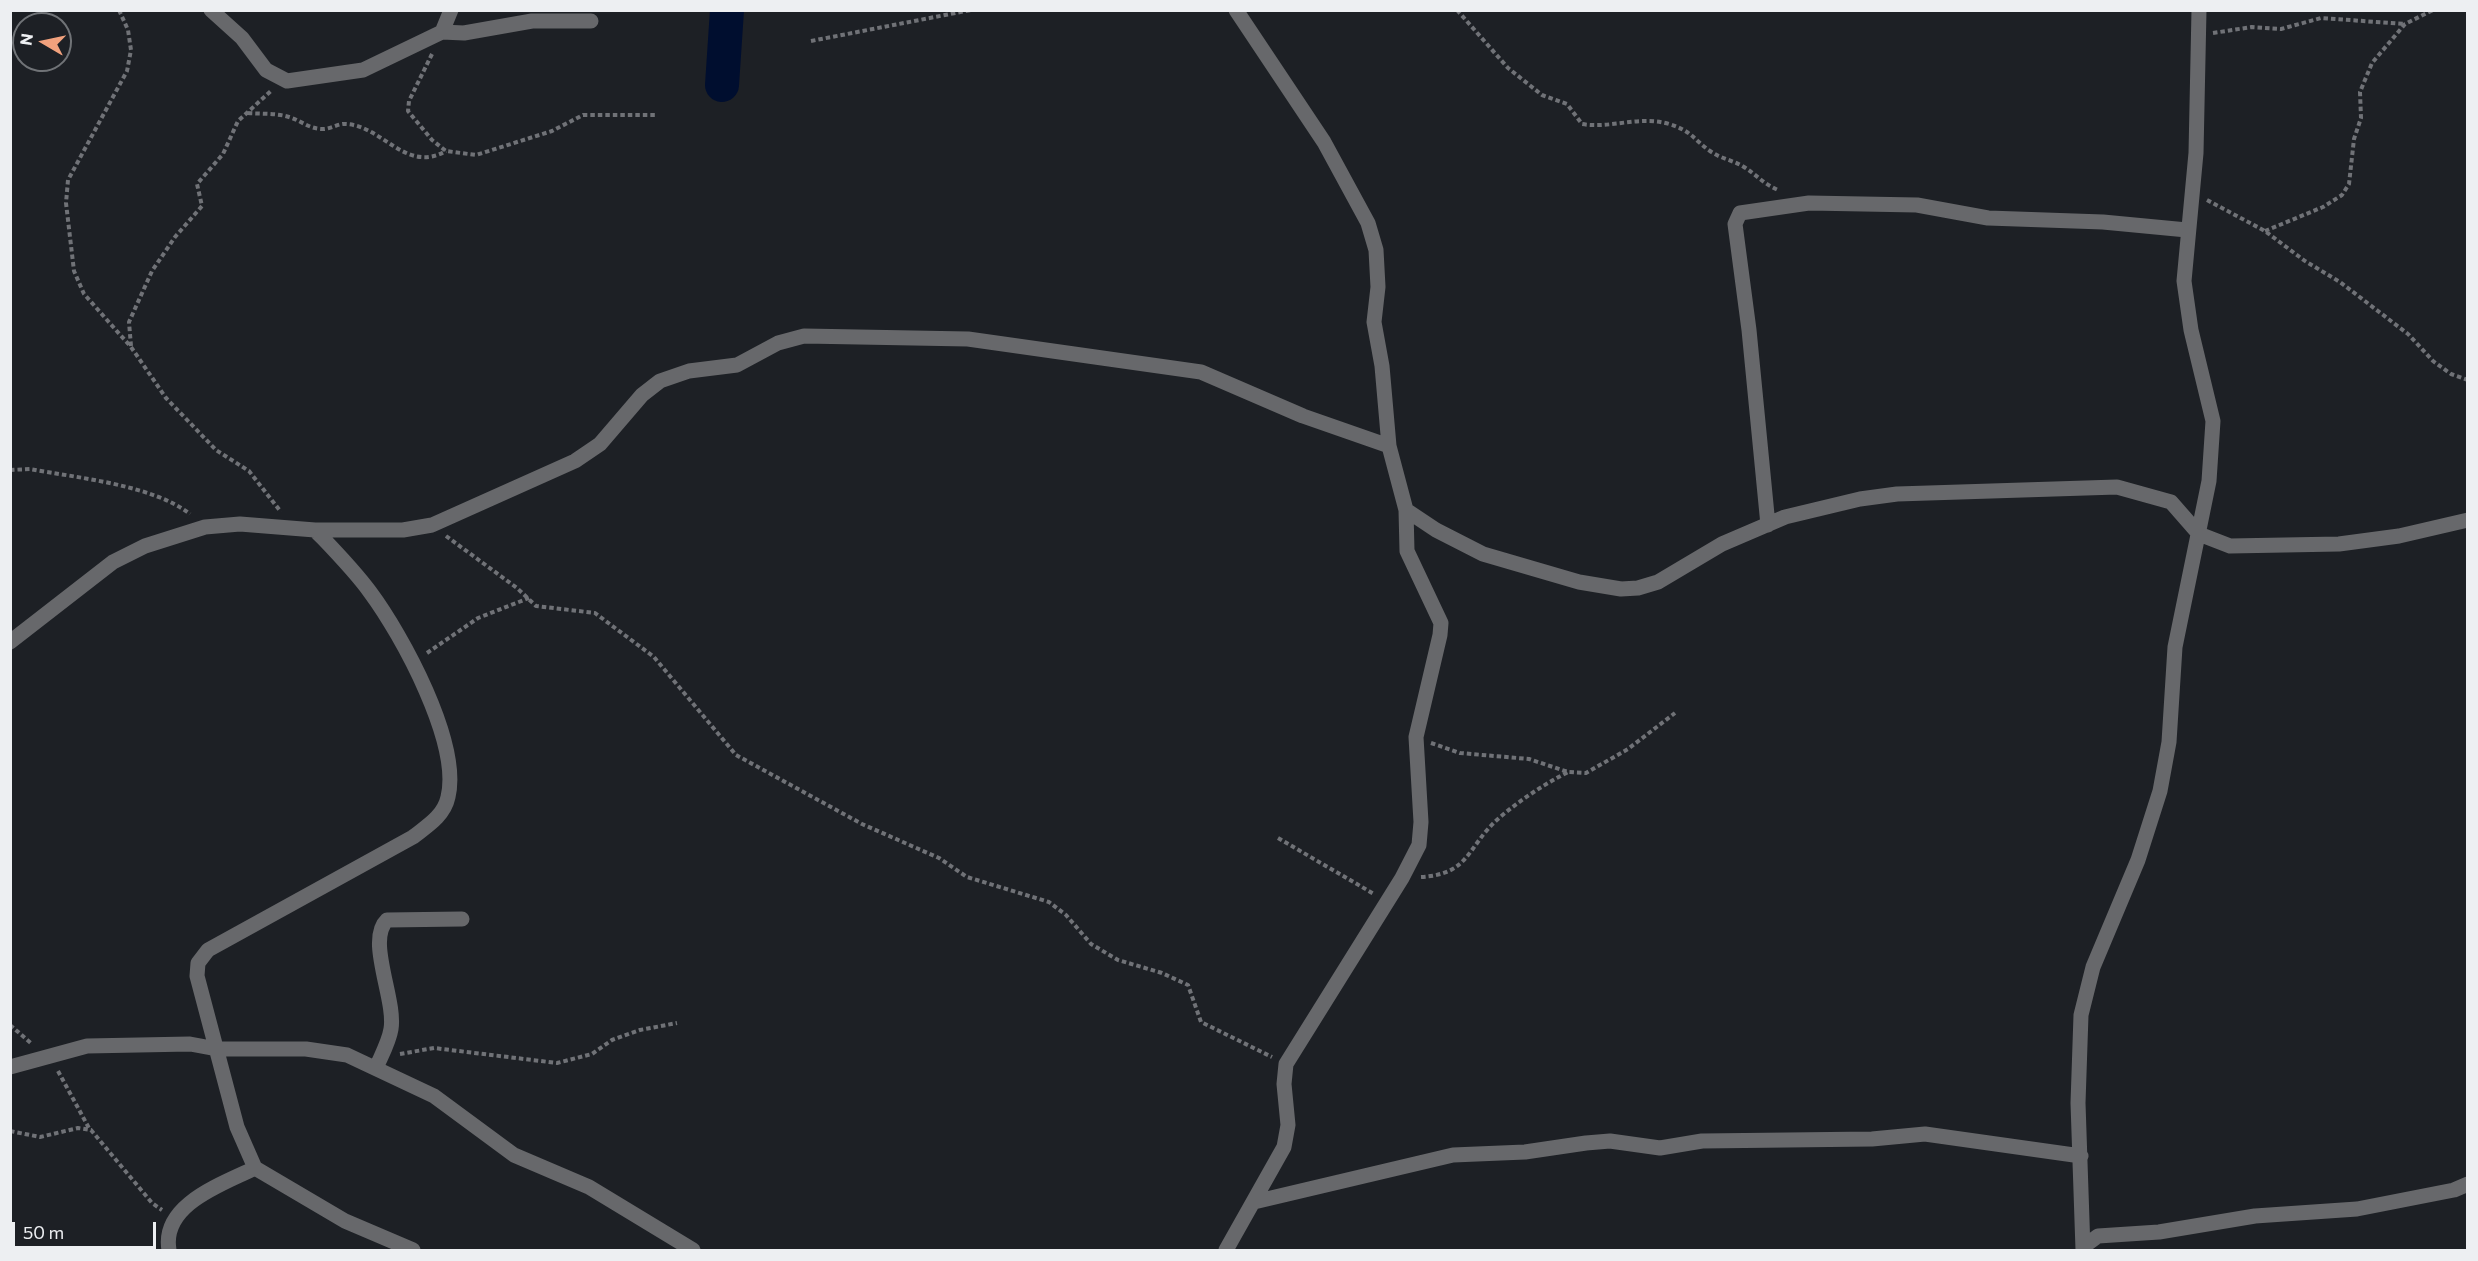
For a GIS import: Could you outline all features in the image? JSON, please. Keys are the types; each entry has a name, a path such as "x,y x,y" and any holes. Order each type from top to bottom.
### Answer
{"street":[{"path":"211,10 242,38 266,70 287,81 363,70 442,32 464,33 532,21 591,21"},
{"path":"442,32 451,10"},
{"path":"1226,1251 1284,1147 1288,1125 1284,1084 1286,1064 1402,878 1419,845 1422,822 1416,737 1441,623 1407,550 1406,510 1389,446 1382,366 1374,322 1378,287 1376,250 1368,223 1324,141 1236,10"},
{"path":"2083,1249 2078,1068 2081,1015 2093,967 2138,860 2160,791 2169,742 2175,647 2209,482 2213,421 2191,330 2184,280 2190,192 2196,153 2199,10"},
{"path":"1768,525 1749,330 1735,224 1740,213 1809,203 1917,205 1988,218 2103,222 2187,230"},
{"path":"10,642 113,562 145,546 205,527 240,524 315,530 403,530 432,525 575,461 600,444 642,395 660,381 689,370 737,365 778,343 804,336 968,339 1201,372 1303,416 1389,446"},
{"path":"1406,510 1436,530 1483,554 1579,582 1621,589 1638,588 1658,582 1722,543 1806,511 1897,494 2116,487 2171,502 2199,534 2230,546 2339,544 2399,536 2468,520"},
{"path":"315,530 370,592 412,665 443,731 451,769 448,798 438,818 412,837 208,950 198,963 197,976 204,1013 217,1049 237,1127 255,1168 345,1221 413,1251"},
{"path":"378,1062 391,1029 391,1005 379,947 382,924 387,920 462,919"},
{"path":"10,1067 87,1046 190,1044 217,1049 306,1049 378,1062 434,1096 514,1155 589,1187 693,1251"},
{"path":"1254,1202 1453,1155 1525,1152 1610,1141 1660,1148 1702,1141 1872,1139 1925,1134 2081,1156"},
{"path":"169,1251 170,1231 177,1215 202,1194 255,1168"},
{"path":"2083,1249 2098,1236 2159,1232 2266,1215 2357,1209 2454,1190 2468,1184"}],"path":[{"path":"119,10 128,30 131,50 127,71 68,180 66,203 74,271 84,294 131,346 166,398 216,450 249,471 285,517"},
{"path":"811,41 971,10"},
{"path":"1457,10 1508,68 1542,95 1567,104 1582,124 1644,119 1668,124 1687,131 1700,140 1708,150 1743,166 1761,183 1780,191"},
{"path":"2265,231 2323,207 2342,195 2349,183 2354,139 2361,118 2360,92 2372,63 2405,24 2433,10"},
{"path":"2197,33 2233,32 2252,27 2281,29 2310,19 2321,18 2405,24"},
{"path":"442,32 413,90 408,111 432,140 446,151 460,154 488,152 552,131 583,115 655,115"},
{"path":"131,346 129,322 152,271 175,237 202,206 197,184 223,154 238,121 266,94 287,81"},
{"path":"247,113 288,117 305,126 325,129 346,124 382,136 393,148 416,157 438,156 446,151"},
{"path":"2190,192 2265,231 2305,261 2340,282 2408,334 2433,361 2451,374 2468,380"},
{"path":"10,470 30,469 155,495 176,503 205,527"},
{"path":"432,525 529,598 536,606 596,613 654,657 736,756 862,824 939,858 967,877 1049,902 1066,915 1091,944 1118,960 1162,973 1188,985 1202,1022 1286,1064"},
{"path":"412,665 478,618 529,598"},
{"path":"1416,737 1460,753 1528,759 1568,772 1586,773 1608,762 1675,713"},
{"path":"1402,878 1438,876 1455,870 1497,820 1535,790 1568,772"},
{"path":"1278,838 1343,878 1388,901"},
{"path":"378,1062 434,1048 557,1063 592,1054 612,1040 640,1030 677,1023"},
{"path":"50,1057 91,1130 152,1203 164,1211 177,1215"},
{"path":"10,1131 40,1137 78,1128 91,1130"}],"waterway":[{"path":"722,85 727,10"}]}
